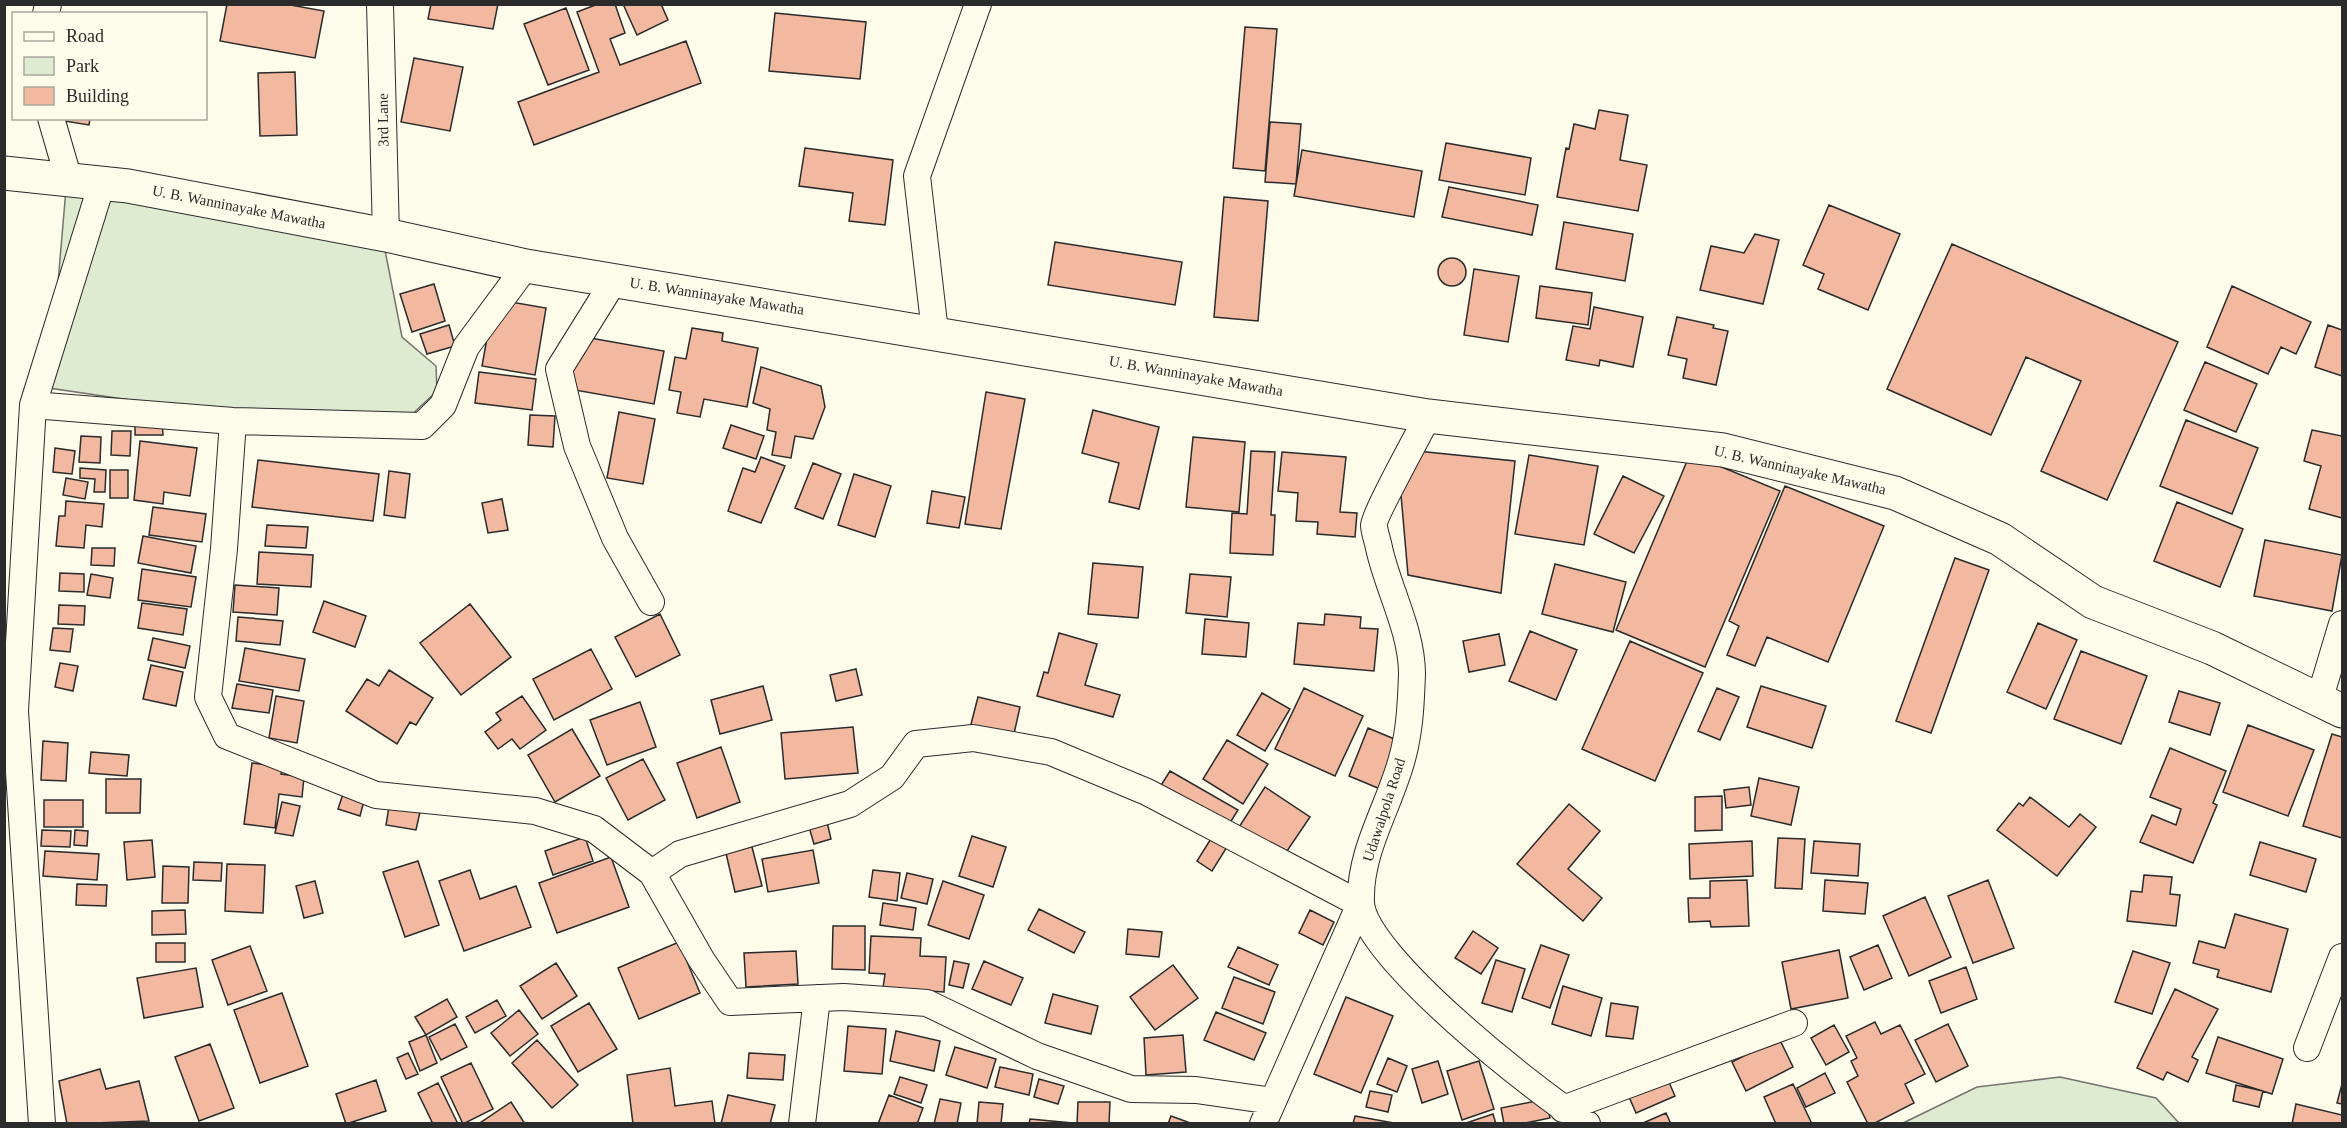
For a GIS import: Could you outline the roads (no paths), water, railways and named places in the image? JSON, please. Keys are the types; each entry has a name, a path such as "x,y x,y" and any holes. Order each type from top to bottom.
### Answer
{"main road":[{"name":"U. B. Wanninayake Mawatha","path":"4,173 102,183 386,235 526,266 935,332 1428,416 1723,450 1895,493 2000,538 2092,602 2212,648 2331,706"}],"street":[{"name":"3rd Lane","path":"380,4 386,235"},
{"path":"935,332 917,176 978,4"},
{"path":"52,120 69,180"},
{"path":"42,1124 15,711 33,405 102,183"},
{"path":"33,405 233,421 422,426 443,405 466,346 526,266"},
{"path":"615,279 559,369 577,446 615,538 651,602"},
{"name":"Udawalpola Road","path":"1267,1112 1315,1010 1360,904 1366,858 1403,756 1411,710 1412,666 1374,524 1428,416"},
{"path":"233,421 224,549 208,698 227,736 376,795 535,811 594,829 652,873 701,959 730,1002 844,997 927,1003 1037,1056 1131,1089 1196,1090 1267,1112"},
{"path":"2331,706 2343,624"},
{"path":"652,873 680,854 850,804 892,777 916,744 973,738 1052,752 1147,792 1360,904 1376,938 1401,967 1455,1020 1563,1109 1587,1124"},
{"path":"2307,1048 2343,957"},
{"path":"802,1124 818,998"},
{"path":"1563,1109 1794,1023"}]}
